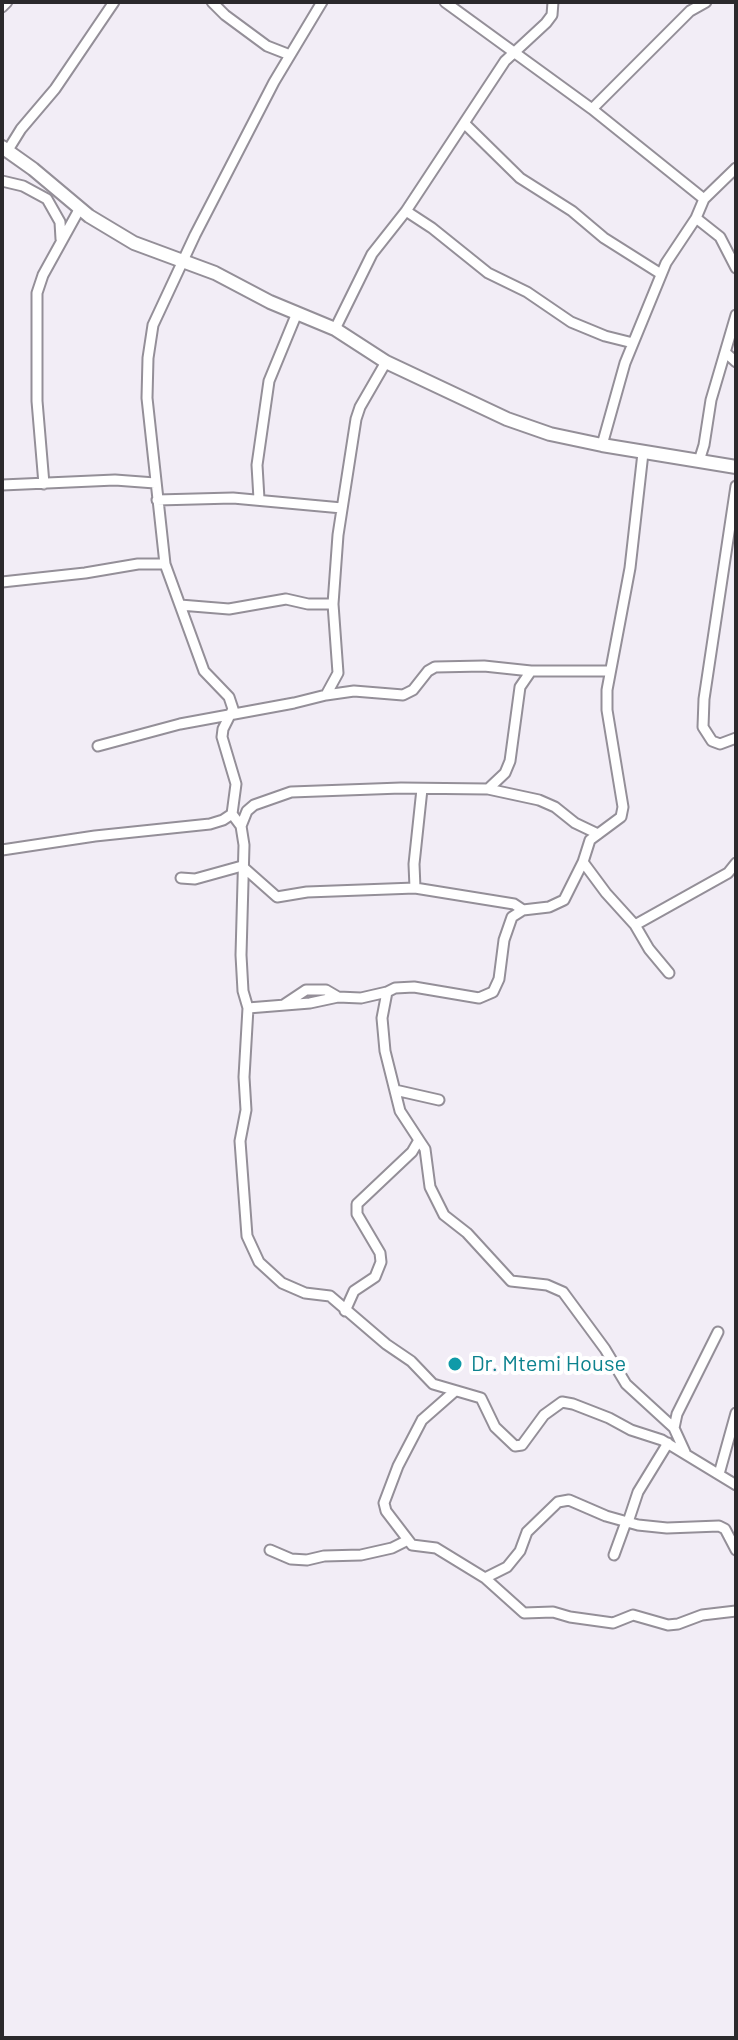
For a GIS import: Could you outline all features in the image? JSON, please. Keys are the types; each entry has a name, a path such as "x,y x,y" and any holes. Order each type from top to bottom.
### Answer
{"main road":[{"path":"5,149 80,208 134,243 154,252 184,259 335,329 386,362 507,419 550,434 602,445 736,467"}],"street":[{"path":"2,7 7,2"},
{"path":"5,149 55,89 114,2"},
{"path":"212,2 267,46 290,55"},
{"path":"322,2 290,55 184,259 153,325 149,342 147,398 165,564 204,671 231,702 233,709 222,737 236,784 232,814 241,826 244,845 241,964 248,1008 244,1077 246,1110 240,1141 243,1158 240,1175 246,1195 247,1236 259,1262 282,1283 305,1293 330,1296 411,1361 427,1381 481,1398 495,1427 515,1446 522,1445 537,1421 562,1402 591,1410 631,1430 668,1443 736,1485"},
{"path":"445,2 516,51 704,199"},
{"path":"592,109 690,11 706,2"},
{"path":"335,329 372,254 406,211 499,69 546,23 555,3"},
{"path":"465,124 509,170 572,211 604,238 661,274"},
{"path":"602,445 633,343 661,274 696,218 704,199 736,168"},
{"path":"2,181 23,186 47,199 60,222 61,239"},
{"path":"44,484 37,401 36,299 43,275 80,208"},
{"path":"406,211 488,273 527,292 571,322 633,343"},
{"path":"696,218 720,237 736,268"},
{"path":"259,499 257,465 269,381 297,313"},
{"path":"699,461 711,400 736,315"},
{"path":"726,353 736,362"},
{"path":"345,692 338,673 333,604 342,508 356,419 386,362"},
{"path":"248,1008 338,997 361,998 395,988 414,987 479,998 486,996 498,985 508,924 516,913 549,907 564,900 583,862 586,848 598,834 621,817 623,807 607,710 610,671 630,568 643,453"},
{"path":"2,485 115,480 155,483"},
{"path":"736,486 704,699 703,727 712,741 720,744 736,738"},
{"path":"157,500 214,497 342,508"},
{"path":"2,582 138,564 165,564"},
{"path":"180,605 229,609 286,599 308,604 333,604"},
{"path":"98,746 180,724 326,695 345,692 403,695 413,690 425,673 435,667 610,671"},
{"path":"488,789 505,773 510,761 520,687 531,671"},
{"path":"326,695 338,673"},
{"path":"415,888 414,864 422,789"},
{"path":"241,826 247,811 254,805 291,792 488,789 539,800 598,834"},
{"path":"2,850 210,824 232,814"},
{"path":"583,862 635,925 649,949 669,973"},
{"path":"635,925 728,873 736,863"},
{"path":"242,866 277,897 307,892 415,888 514,904 523,910"},
{"path":"181,878 195,879 242,866"},
{"path":"387,992 382,1018 385,1051 400,1111 425,1149 430,1187 444,1215 476,1243 511,1281 547,1285 563,1292 605,1349 626,1384 674,1428 685,1452"},
{"path":"395,1090 439,1100"},
{"path":"345,1311 354,1291 375,1277 381,1262 376,1245 357,1214 357,1204 412,1152 419,1140"},
{"path":"674,1428 677,1414 718,1332"},
{"path":"455,1391 422,1420 398,1466 386,1498 386,1511 408,1540 417,1547 439,1550 485,1578 524,1613 553,1612 613,1623 633,1615 668,1625 702,1615 736,1611"},
{"path":"719,1474 736,1413"},
{"path":"614,1555 638,1492 668,1443"},
{"path":"485,1578 507,1567 520,1551 527,1532 560,1501 572,1500 597,1513 657,1527 719,1526 725,1529 736,1550"},
{"path":"270,1550 291,1559 307,1560 324,1556 361,1555 392,1548 408,1540"}],"place":[{"name":"Dr. Mtemi House","path":"455,1364"}]}
